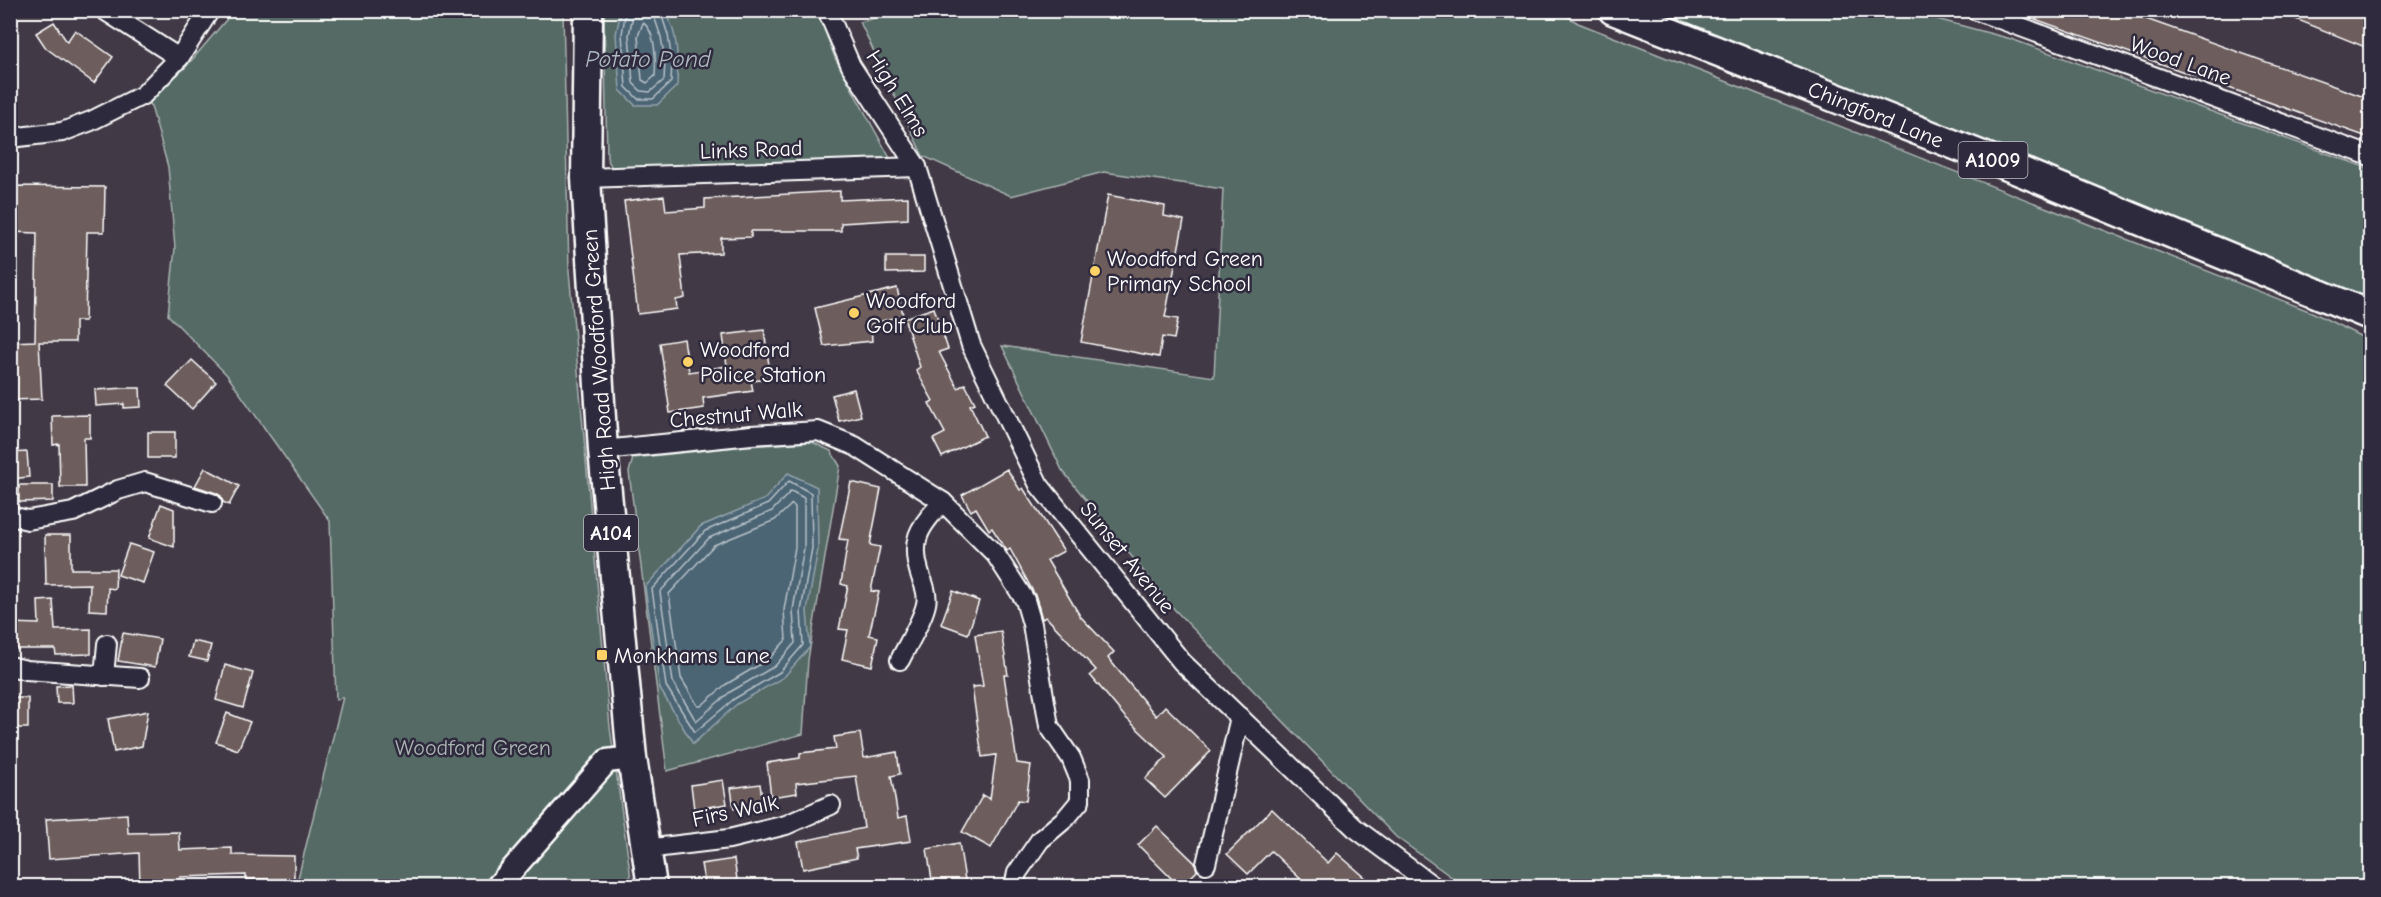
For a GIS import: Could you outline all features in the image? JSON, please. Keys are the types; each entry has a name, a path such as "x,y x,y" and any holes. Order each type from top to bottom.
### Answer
{"main road":[{"name":"High Road Woodford Green","path":"588,10 586,178 603,450 632,758 652,886"},
{"name":"Chingford Lane","path":"1613,10 1993,160 2370,315"}],"street":[{"path":"104,10 179,58"},
{"path":"10,138 62,132 91,121 143,95 179,58 210,10"},
{"name":"High Elms","path":"827,10 851,66 917,167"},
{"name":"Wood Lane","path":"1975,10 2370,156"},
{"name":"Links Road","path":"586,178 917,167"},
{"name":"Sunset Avenue","path":"917,167 971,345 1039,485 1182,662 1355,828 1433,886"},
{"name":"Chestnut Walk","path":"603,450 751,435 819,431 855,446 943,502 996,555 1025,600 1032,624 1049,726 1071,758 1080,780 1080,801 1066,818 1040,840 1017,873 1014,886"},
{"path":"10,516 28,520 73,513 118,490 145,482 212,503"},
{"path":"900,660 927,603 916,561 915,539 927,518 943,502"},
{"path":"104,676 107,644"},
{"path":"10,666 26,670 140,678"},
{"path":"1206,864 1239,717"},
{"path":"498,886 607,761 632,758"},
{"name":"Firs Walk","path":"646,849 729,839 786,825 831,805"}],"green space":[{"path":"904,10 1559,11 1578,23 2314,313 2370,341 2370,886 1464,886 1396,837 1174,609 1062,470 1002,346 1214,377 1223,189 1104,172 1011,196 923,156 860,22"},
{"name":"Woodford Green","path":"230,11 563,11 569,271 610,727 632,886 296,886 343,697 336,700 330,521 227,375 168,315 175,248 168,167 149,99 185,68 226,20"},
{"path":"604,11 818,11 835,58 891,160 620,171 612,168 607,158"},
{"path":"1640,11 1907,11 2011,39 2370,169 2370,301"},
{"path":"812,442 831,451 840,466 808,660 803,734 667,771 629,472 633,458 746,446"}],"water":[{"name":"Potato Pond","path":"621,11 664,11 669,19 675,37 677,86 657,105 635,105 620,90 616,34"},
{"path":"788,473 817,487 818,549 807,611 810,647 784,677 737,704 693,744 660,689 645,587 701,526 765,499"}],"building":[{"path":"2019,10 2121,10 2370,99 2370,138 2018,13"},
{"path":"2370,10 2370,49 2276,11"},
{"path":"54,22 67,42 75,30 113,57 94,83 46,48 36,33"},
{"path":"10,186 105,187 104,232 87,232 85,321 75,321 75,342 39,342 42,399 10,400 10,342 35,341 37,233 10,232"},
{"path":"840,191 840,200 908,197 908,219 841,223 841,231 751,231 751,237 721,238 721,253 680,255 685,298 676,300 677,309 638,314 624,201 664,196 666,211 705,208 705,199"},
{"path":"1108,195 1165,206 1164,216 1184,220 1165,317 1178,319 1174,339 1162,337 1159,357 1081,342"},
{"path":"886,257 924,257 924,272 886,273"},
{"name":"Woodford Golf Club","path":"897,288 903,315 871,324 872,341 824,346 815,308"},
{"path":"934,308 948,349 939,352 958,388 965,384 975,403 970,405 985,436 942,457 933,439 945,433 929,403 933,401 916,370 920,367 904,318"},
{"path":"764,330 771,379 751,381 753,391 703,398 704,408 670,413 660,343 684,339 689,372 727,366 723,335"},
{"path":"192,360 216,382 192,409 167,386"},
{"path":"140,388 141,407 124,408 124,404 96,406 95,390"},
{"path":"854,389 861,416 839,421 832,395"},
{"path":"90,415 90,438 84,438 85,487 60,487 59,444 53,445 52,416"},
{"path":"148,432 175,432 175,458 148,458"},
{"path":"27,452 29,477 10,479 10,453"},
{"path":"205,468 239,486 229,505 223,502 221,496 216,493 195,486"},
{"path":"1007,469 1020,490 1023,488 1064,551 1047,560 1080,616 1114,652 1108,658 1156,716 1165,706 1211,751 1165,798 1145,779 1167,757 1125,717 1090,675 1096,670 1046,617 1042,619 1036,597 1010,549 1007,551 992,528 989,530 976,508 971,511 962,495"},
{"path":"851,482 881,489 870,545 880,547 871,591 879,592 869,635 878,637 872,666 842,659 848,630 839,629 848,586 841,584 848,540 839,539"},
{"path":"19,485 53,485 53,501 19,502"},
{"path":"161,504 174,509 174,547 149,538"},
{"path":"45,535 71,535 71,569 116,569 115,589 108,588 107,611 89,610 90,584 46,585"},
{"path":"129,544 154,552 143,583 118,575"},
{"path":"953,591 979,601 968,634 941,624"},
{"path":"53,600 55,630 91,629 91,654 56,655 55,649 10,649 10,623 39,624 38,601"},
{"path":"1001,631 1008,675 1004,675 1017,763 1031,765 1026,801 1018,800 991,848 962,832 983,795 990,799 996,755 982,757 972,687 983,686 975,635"},
{"path":"123,633 160,639 155,667 118,661"},
{"path":"193,641 211,645 207,661 189,657"},
{"path":"225,665 253,673 243,708 216,700"},
{"path":"72,685 73,703 57,703 56,686"},
{"path":"10,698 28,698 28,728 10,728"},
{"path":"148,711 142,746 114,752 108,719"},
{"path":"227,713 250,722 238,750 216,742"},
{"path":"860,733 864,758 897,752 900,774 891,776 898,818 907,816 911,841 855,849 857,858 803,869 798,842 864,828 856,776 796,783 797,793 771,797 767,763 800,758 800,753 836,749 834,737"},
{"path":"723,780 727,804 694,809 691,785"},
{"path":"760,784 763,805 734,809 731,788"},
{"path":"1272,809 1328,863 1337,853 1375,886 1308,886 1271,851 1248,874 1227,854"},
{"path":"127,814 128,833 179,832 180,850 232,848 232,855 294,856 294,879 246,879 246,875 180,877 180,884 140,886 139,853 49,859 46,819"},
{"path":"1157,826 1195,863 1197,871 1182,886 1179,886 1138,845"},
{"path":"959,843 966,886 933,886 927,849"},
{"path":"734,859 738,886 705,886 701,864"}],"place":[{"name":"Woodford Green Primary School","path":"1095,271"},
{"name":"Woodford Golf Club","path":"854,313"},
{"name":"Woodford Police Station","path":"688,362"},
{"name":"Monkhams Lane","path":"602,655"}]}
